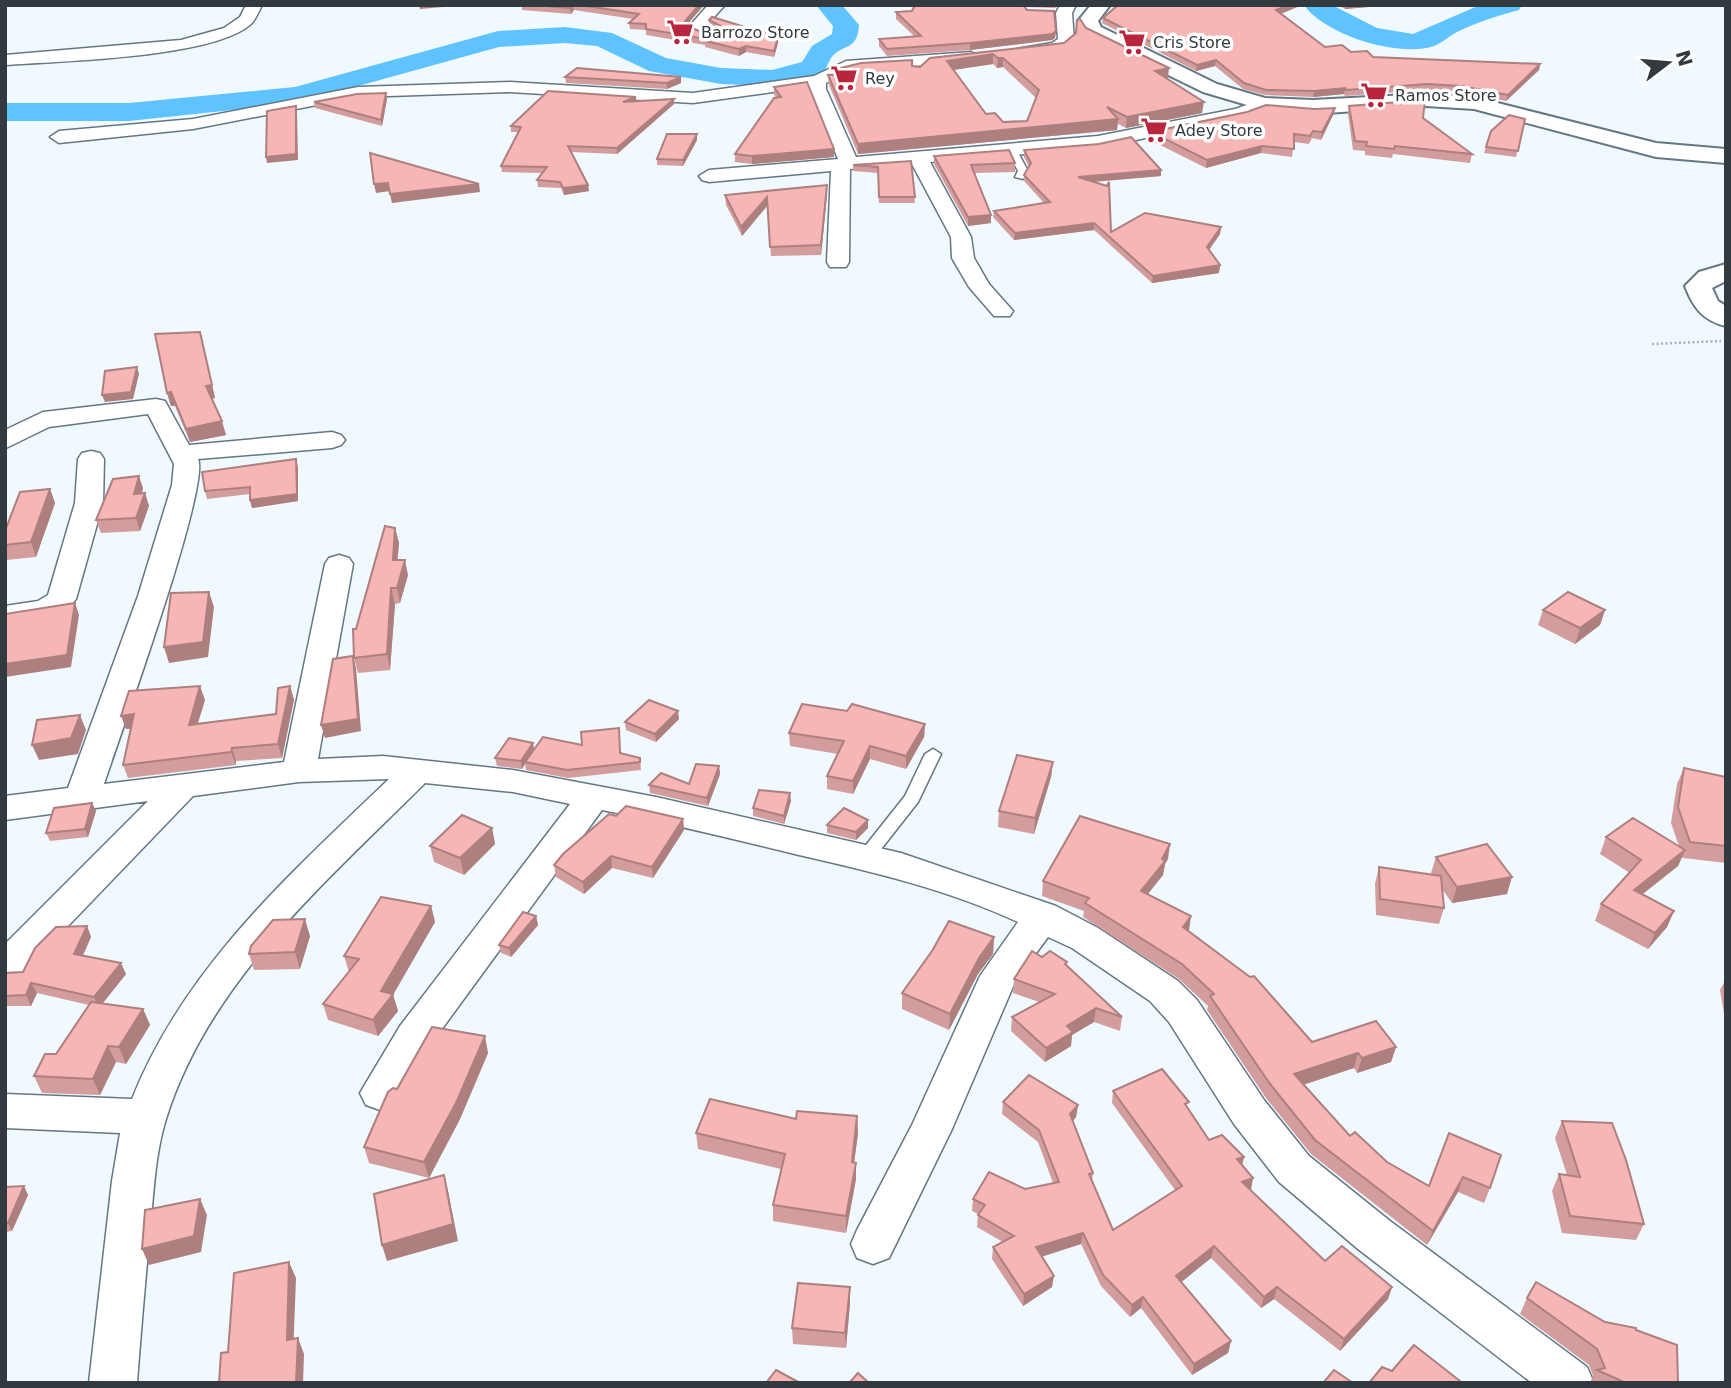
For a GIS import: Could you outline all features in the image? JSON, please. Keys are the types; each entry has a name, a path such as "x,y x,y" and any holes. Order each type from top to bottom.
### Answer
{"highway":[{"path":"1101,5 1088,20 1093,31 1210,88 1264,103 1313,107 1426,100 1474,103 1656,150 1726,156"},
{"path":"1726,272 1708,278 1698,286 1706,305 1726,318"}],"street":[{"path":"5,61 192,44 244,23 253,14 254,5"},
{"path":"717,5 695,29 722,39"},
{"path":"59,137 193,124 358,92 510,87 675,105 818,81 846,66 923,66 1057,47 1066,41 1061,11"},
{"path":"818,81 817,89 845,163 838,262"},
{"path":"709,176 1098,142 1239,113 1264,103"},
{"path":"919,159 961,237 963,258 980,287 1002,312"},
{"path":"6,440 43,420 156,406 187,464 185,485 153,596 82,798"},
{"path":"182,453 332,440"},
{"path":"5,615 46,608 61,598 89,503 90,458"},
{"path":"299,771 339,564"},
{"path":"5,807 299,771 357,767 513,781 656,809 901,866 1043,916 1085,938 1164,991 1183,1011 1248,1112 1294,1169 1374,1235 1570,1383"},
{"path":"113,1383 137,1150 145,1117 181,1035 217,984 274,915 417,771"},
{"path":"5,968 184,785"},
{"path":"380,1093 414,1037 593,797"},
{"path":"873,1244 931,1129 999,976 1043,916"},
{"path":"5,1111 145,1117"}],"lane":[{"path":"1013,151 1023,171 1020,177"},
{"path":"865,858 912,798 933,754"}],"path":[{"path":"1652,344 1726,341"}],"building":[{"path":"533,5 572,5 570,8"},
{"path":"580,5 699,5 685,21 686,25 716,39 728,39 732,32 709,20 712,17 778,37 774,51 746,46 739,49 705,41 706,39 646,29 646,24 629,23 639,14"},
{"path":"915,5 1023,5 1027,10 1054,11 1056,31 1052,34 970,43 887,49 879,39 921,36 896,12 912,11"},
{"path":"1118,5 1289,5 1276,10 1325,47 1342,45 1351,52 1367,51 1373,57 1540,64 1508,95 1461,86 1427,84 1346,90 1266,90 1244,83 1216,60 1197,65 1103,18"},
{"path":"1080,19 1086,28 1169,68 1155,71 1204,102 1127,117 1107,107 1118,119 858,144 828,75 844,74 841,68 861,63 912,60 912,66 920,67 930,58 1064,43 1076,33 1077,20","holes":["993,54 1003,58 1039,90 1027,121 1003,122 995,113 986,114 947,61"]},
{"path":"577,68 681,77 667,83 565,77"},
{"path":"807,82 834,149 752,156 735,154 774,98 781,97 774,87"},
{"path":"548,91 636,97 623,102 674,99 617,148 568,146 588,185 563,188 560,182 537,180 547,167 501,166 521,127 511,126"},
{"path":"386,93 381,120 314,102 357,94"},
{"path":"1425,100 1423,118 1472,154 1395,146 1394,149 1366,146 1367,142 1355,141 1349,106"},
{"path":"1266,105 1335,108 1322,132 1313,131 1310,136 1294,134 1294,149 1262,146 1207,160 1151,132 1247,112"},
{"path":"296,106 296,154 266,157 267,111"},
{"path":"1509,115 1525,119 1518,151 1486,147 1491,131"},
{"path":"667,134 697,134 683,160 657,159"},
{"path":"1131,137 1161,170 1078,177 1107,186 1109,182 1111,232 1145,213 1221,227 1207,247 1220,265 1153,276 1094,223 1015,233 994,211 1050,202 1024,175 1031,163 1024,150 1099,144"},
{"path":"1009,150 1015,163 971,165 991,215 968,217 934,156"},
{"path":"370,153 479,184 390,194 388,183 374,184"},
{"path":"911,161 915,197 879,197 878,167 853,165"},
{"path":"827,185 821,245 770,247 767,197 741,227 725,195"},
{"path":"200,332 212,385 206,386 222,421 186,429 171,392 167,393 155,334"},
{"path":"137,367 131,392 102,395 105,371"},
{"path":"296,459 297,494 250,500 250,487 205,491 202,472"},
{"path":"139,476 134,494 145,493 136,518 96,520 113,479"},
{"path":"50,489 31,542 5,545 5,531 20,492"},
{"path":"385,526 395,528 393,560 405,560 397,588 391,588 387,654 354,658 353,629 356,629"},
{"path":"209,592 203,642 164,647 171,593"},
{"path":"1568,592 1605,610 1580,628 1543,610"},
{"path":"75,603 67,655 5,664 5,614"},
{"path":"353,656 358,719 321,725 333,659"},
{"path":"200,686 189,725 276,714 278,688 290,686 278,744 232,748 231,752 123,765 134,714 121,716 129,691"},
{"path":"649,700 678,711 655,734 625,722"},
{"path":"802,704 847,711 852,704 925,724 906,756 870,746 853,781 827,776 844,741 789,733"},
{"path":"80,715 71,738 32,745 37,720"},
{"path":"619,728 620,753 640,758 640,762 567,770 525,762 543,737 582,745 581,732"},
{"path":"509,738 533,743 521,761 495,758"},
{"path":"1017,755 1053,762 1035,818 999,811"},
{"path":"696,764 719,766 707,798 649,785 661,773 689,784"},
{"path":"1684,768 1726,777 1726,846 1690,842 1678,807"},
{"path":"759,790 790,793 784,816 753,808"},
{"path":"92,803 85,829 46,833 54,808"},
{"path":"626,806 683,819 652,867 611,856 583,882 554,865 609,814 616,816"},
{"path":"844,808 868,820 856,832 827,825"},
{"path":"462,815 492,828 460,858 430,846"},
{"path":"1080,816 1170,844 1162,859 1165,861 1141,891 1191,916 1183,927 1250,977 1254,976 1312,1042 1376,1021 1396,1047 1362,1058 1358,1053 1294,1074 1350,1136 1355,1132 1387,1162 1429,1186 1449,1133 1501,1155 1490,1188 1463,1177 1433,1231 1315,1140 1270,1084 1210,996 1214,994 1182,964 1085,903 1089,898 1043,881"},
{"path":"1633,818 1685,850 1634,890 1674,911 1655,933 1601,904 1641,860 1606,837"},
{"path":"1487,844 1512,877 1457,887 1436,857"},
{"path":"1379,867 1441,876 1444,908 1380,899"},
{"path":"381,897 431,906 381,991 393,994 373,1020 323,1004 359,959 344,956"},
{"path":"523,912 536,916 509,948 499,945"},
{"path":"305,919 295,952 249,954 251,946 273,920"},
{"path":"949,921 994,937 979,958 950,1014 902,993 932,951"},
{"path":"87,926 74,954 121,963 94,997 31,983 26,995 5,996 5,973 23,972 35,948 56,927"},
{"path":"1032,951 1042,957 1050,951 1067,962 1065,964 1122,1017 1096,1008 1067,1026 1073,1032 1046,1048 1012,1017 1055,994 1014,979"},
{"path":"91,1002 143,1009 119,1047 108,1046 93,1079 34,1076 45,1054 56,1054"},
{"path":"432,1027 485,1036 456,1103 424,1162 364,1147 388,1092 393,1088 397,1089"},
{"path":"1162,1069 1189,1102 1185,1104 1209,1140 1222,1135 1244,1157 1237,1159 1253,1178 1242,1182 1325,1261 1342,1246 1392,1287 1344,1339 1277,1287 1264,1297 1214,1246 1176,1276 1231,1341 1194,1364 1143,1297 1132,1305 1103,1275 1083,1233 1036,1247 1054,1276 1024,1294 993,1247 1014,1236 978,1215 985,1205 973,1199 989,1172 1025,1189 1059,1182 1039,1130 1003,1102 1029,1075 1078,1105 1070,1114 1093,1173 1089,1174 1113,1230 1182,1186 1113,1091"},
{"path":"710,1099 796,1119 797,1111 857,1116 852,1162 856,1163 846,1216 773,1205 785,1154 696,1133"},
{"path":"1562,1121 1612,1123 1626,1160 1644,1224 1570,1216 1559,1174 1580,1177"},
{"path":"444,1175 453,1224 382,1245 374,1194"},
{"path":"24,1186 8,1223 5,1223 5,1187"},
{"path":"200,1199 194,1236 142,1249 145,1210"},
{"path":"289,1262 287,1340 298,1338 296,1383 219,1383 221,1353 228,1352 234,1273"},
{"path":"1536,1282 1605,1322 1636,1328 1677,1345 1678,1383 1626,1383 1597,1370 1605,1368 1597,1349 1527,1298"},
{"path":"798,1283 850,1287 845,1333 792,1328"},
{"path":"1414,1345 1460,1381 1459,1383 1369,1383 1382,1367 1392,1371"},
{"path":"776,1370 800,1383 766,1383"},
{"path":"1334,1370 1353,1383 1323,1383"},
{"path":"858,1373 869,1383 849,1383"}],"waterway":[{"path":"5,112 129,112 297,95 498,39 565,35 603,39 659,65 721,76 772,78 813,68 821,52 845,38 846,25 828,5"},
{"path":"1316,5 1339,21 1368,34 1413,42 1426,40 1437,32 1473,16 1510,5"}],"place":[{"name":"Barrozo Store","path":"680,32"},
{"name":"Cris Store","path":"1132,42"},
{"name":"Rey","path":"844,78"},
{"name":"Ramos Store","path":"1374,95"},
{"name":"Adey Store","path":"1154,130"}]}
